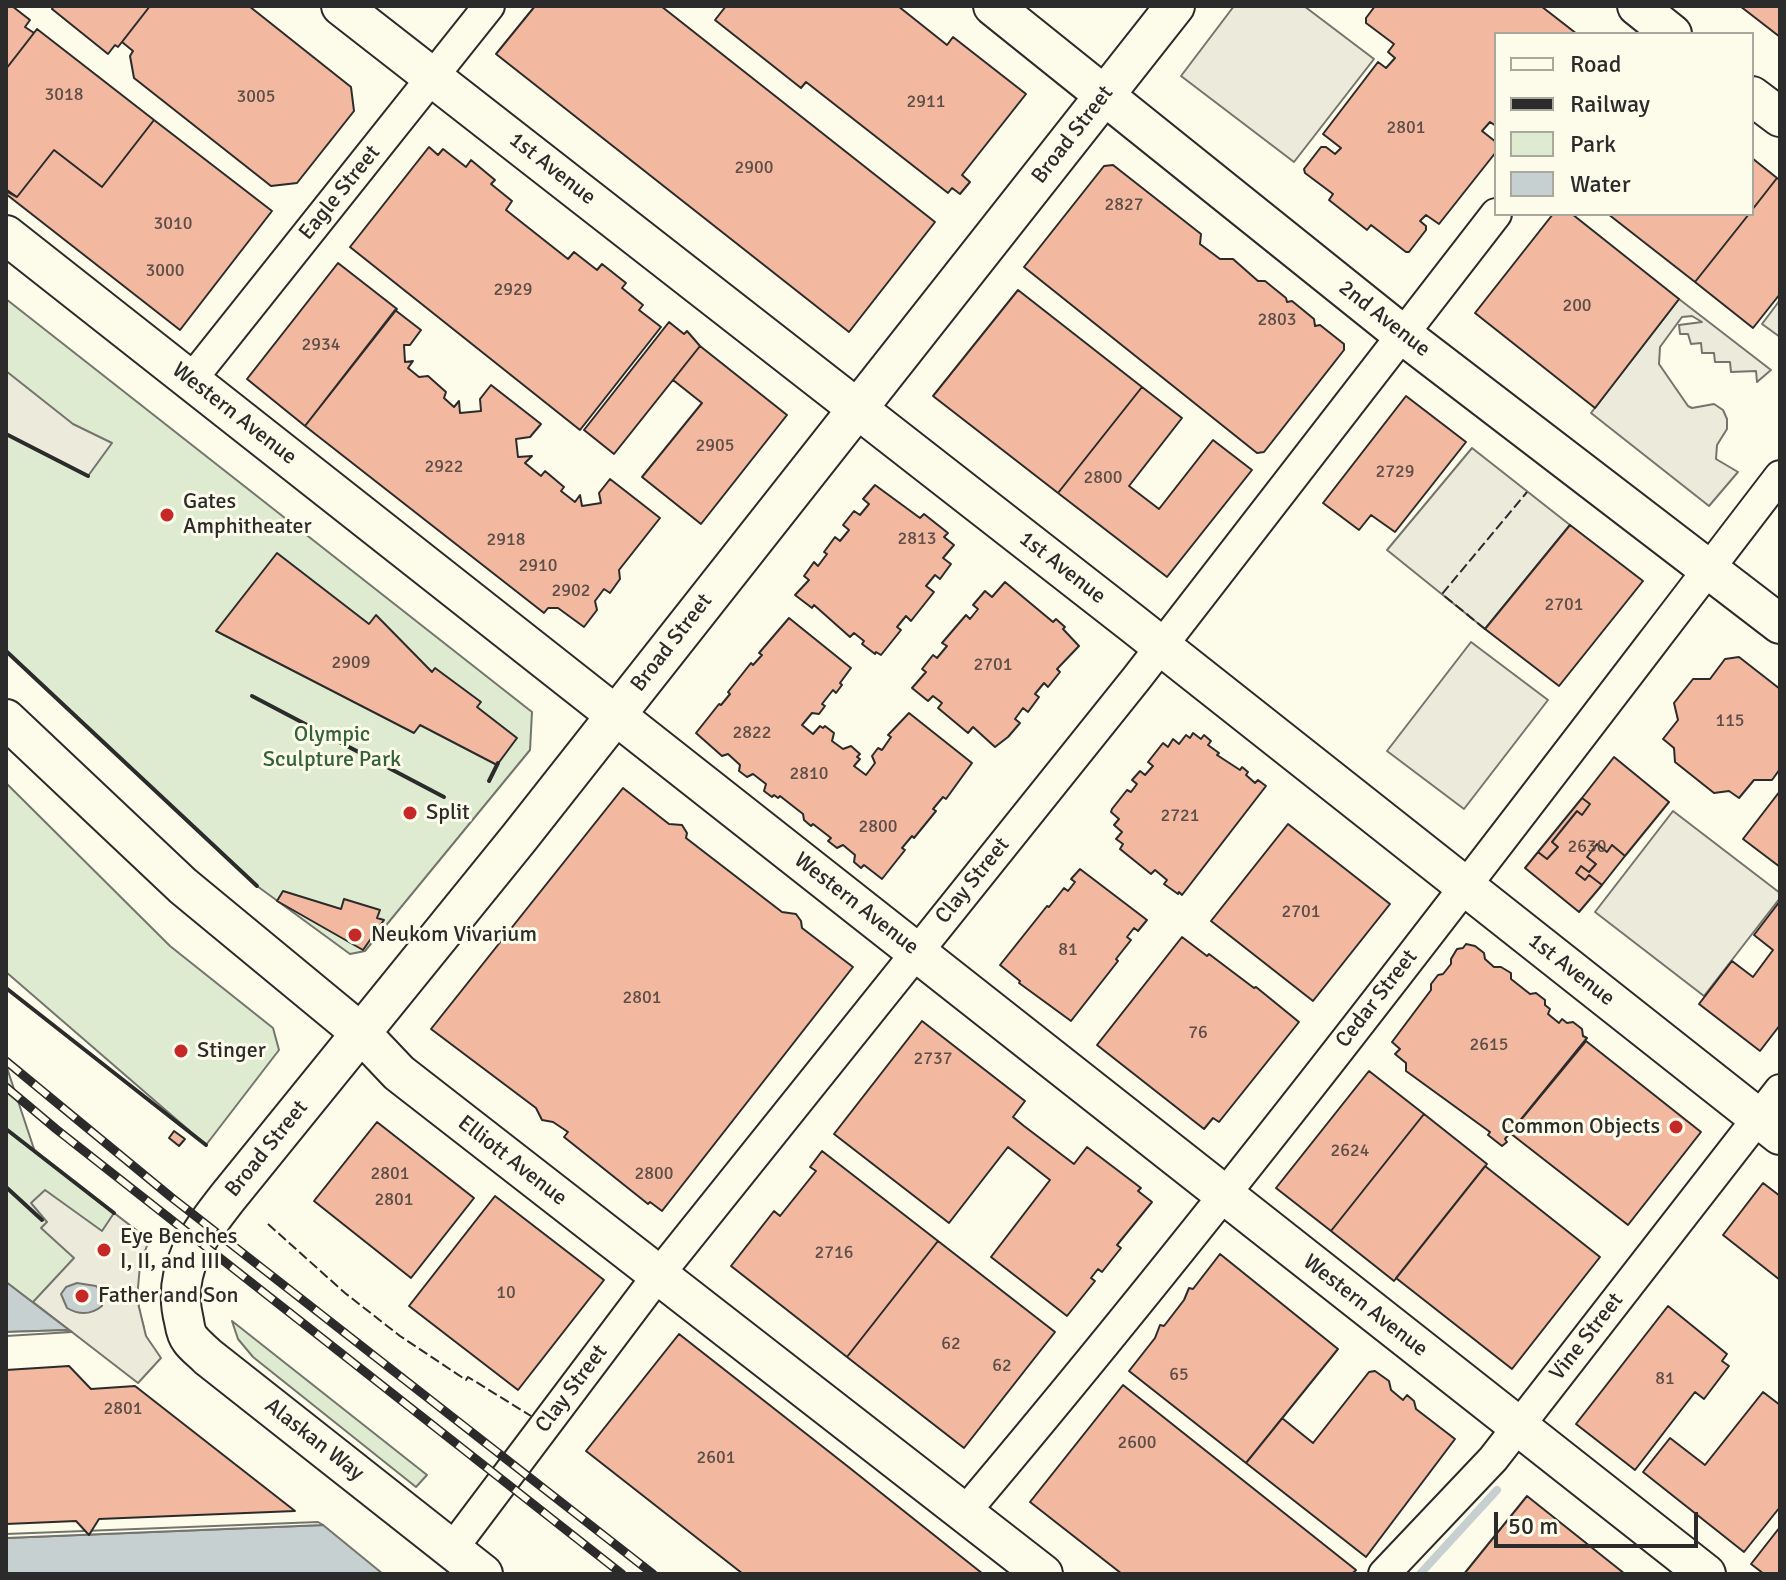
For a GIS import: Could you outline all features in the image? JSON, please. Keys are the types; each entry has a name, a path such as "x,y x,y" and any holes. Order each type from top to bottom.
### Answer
{"main road":[{"name":"1st Avenue","path":"341,6 858,408 1464,886 1773,1114"},
{"name":"2nd Avenue","path":"993,6 1403,335 1780,624"},
{"name":"Broad Street","path":"181,1285 186,1260 196,1238 615,715 1175,6"},
{"path":"1754,98 1780,117"},
{"name":"Western Avenue","path":"6,235 1706,1574"},
{"name":"Elliott Avenue","path":"6,719 183,886 361,1033 399,1073 1043,1574"},
{"name":"Alaskan Way","path":"181,1285 181,1311 188,1338 483,1574"}],"street":[{"name":"Eagle Street","path":"191,380 489,6"},
{"name":"Clay Street","path":"452,1549 659,1274 1161,646 1494,216"},
{"name":"Cedar Street","path":"964,1513 1100,1352 1225,1195 1780,476"},
{"name":"Vine Street","path":"1384,1574 1493,1459 1773,1114"}],"green space":[{"name":"Olympic Sculpture Park","path":"6,299 532,712 530,750 365,951 350,954 257,886 6,651"},
{"path":"6,783 170,946 273,1028 279,1050 206,1145 6,972"},
{"path":"6,1065 35,1152 149,1240 141,1261 138,1283 144,1328 69,1330 6,1282"},
{"path":"232,1321 427,1475 416,1487 253,1357 238,1339"}],"shaded area":[{"path":"1234,6 1304,6 1374,59 1294,162 1181,76"},
{"path":"1679,299 1771,370 1757,382 1756,371 1731,372 1730,362 1715,362 1714,353 1702,353 1701,343 1691,344 1688,334 1680,334 1679,325 1702,322 1692,316 1682,317 1660,347 1659,364 1688,406 1714,404 1723,410 1727,419 1727,429 1717,445 1716,459 1738,472 1709,506 1591,413"},
{"path":"1780,300 1780,337 1762,324"},
{"path":"6,371 73,424 112,443 88,476 6,434"},
{"path":"1472,448 1570,525 1485,629 1387,550"},
{"path":"1471,642 1548,700 1464,809 1387,751"},
{"path":"1673,811 1780,893 1780,898 1704,996 1595,912"},
{"path":"45,1190 102,1231 114,1213 149,1240 140,1265 137,1299 146,1336 161,1358 138,1383 33,1302 74,1258 41,1228 47,1222 31,1203"}],"water":[{"path":"6,1282 69,1330 6,1332"},
{"path":"77,1283 96,1286 103,1295 102,1306 85,1313 67,1308 61,1294 66,1287"},
{"path":"323,1525 383,1574 6,1574 6,1538"}],"pier":[{"path":"6,1332 72,1332 6,1336"},
{"path":"318,1522 323,1525 6,1538 6,1534"}],"building":[{"path":"6,6 12,6 30,20 25,27 34,33 6,69"},
{"path":"54,6 150,6 118,47 115,45 108,54 52,9"},
{"path":"150,6 249,6 351,87 354,111 297,183 271,186 134,78 130,56 133,51 122,42"},
{"path":"535,6 661,6 935,222 849,332 496,54"},
{"path":"726,6 898,6 947,45 953,37 1026,94 962,175 970,182 960,194 952,188 948,193 806,82 801,88 715,20"},
{"path":"1375,6 1541,6 1574,32 1494,32 1494,125 1490,122 1482,131 1494,140 1494,155 1439,224 1426,215 1420,221 1426,230 1409,252 1371,225 1367,230 1329,200 1333,194 1304,169 1321,147 1335,154 1341,148 1323,134 1378,62 1386,68 1395,58 1388,52 1394,44 1366,23"},
{"path":"1740,6 1780,6 1780,37"},
{"path":"37,29 154,120 102,187 54,150 17,197 6,191 6,69"},
{"path":"154,120 272,211 180,330 6,194 7,190 17,197 54,150 102,187"},
{"path":"429,147 438,155 443,149 466,167 471,160 495,180 491,184 512,201 506,210 568,259 574,252 597,270 602,264 626,283 622,288 643,305 639,310 661,327 580,430 350,247"},
{"path":"1754,160 1777,178 1754,207"},
{"path":"1113,165 1201,234 1200,244 1220,259 1233,259 1258,281 1265,281 1287,302 1292,301 1314,319 1315,326 1320,325 1344,344 1344,350 1264,452 1257,453 1024,267 1104,166"},
{"path":"1777,178 1780,180 1780,294 1753,328 1695,282 1747,216 1754,216 1754,207"},
{"path":"1551,216 1575,216 1679,299 1595,408 1475,313"},
{"path":"1611,216 1747,216 1695,282"},
{"path":"338,263 397,309 305,426 247,379"},
{"path":"1018,290 1142,387 1058,493 933,396"},
{"path":"395,310 421,330 410,345 404,345 405,362 413,361 408,368 419,377 428,376 446,392 444,398 454,407 459,401 460,413 481,411 480,399 491,385 541,424 530,437 516,439 518,457 532,456 525,463 541,476 545,471 564,487 561,491 575,502 580,495 582,506 601,503 599,493 610,479 660,518 619,570 620,579 610,593 604,589 595,601 597,610 584,627 558,608 548,608 544,613 305,426"},
{"path":"669,322 684,334 687,331 700,346 614,454 584,430"},
{"path":"700,346 787,415 701,524 642,477 702,403 673,380"},
{"path":"1142,387 1182,418 1129,486 1159,509 1213,440 1252,470 1167,577 1058,493"},
{"path":"1406,396 1466,442 1395,532 1371,515 1359,530 1323,503"},
{"path":"875,485 920,518 924,514 948,533 944,537 954,545 943,558 951,564 940,579 935,575 926,586 934,592 911,621 906,616 897,627 901,630 881,655 862,644 864,641 854,633 850,637 814,605 812,608 795,595 809,580 804,576 814,562 818,566 835,537 840,541 849,530 843,525 854,511 860,515 869,504 863,499"},
{"path":"1570,525 1643,581 1559,686 1485,629"},
{"path":"277,553 369,624 376,615 432,672 435,668 481,702 477,707 517,738 497,765 420,725 414,733 216,631"},
{"path":"1005,582 1053,622 1056,619 1079,646 1057,669 1060,672 1048,687 1044,683 1035,694 1039,697 1028,712 1023,708 1015,719 1020,723 995,747 973,727 968,733 938,708 942,703 933,696 928,701 912,688 926,672 922,669 933,655 937,658 947,646 942,643 966,615 970,619 978,609 973,605 985,591 992,597"},
{"path":"789,618 851,668 836,693 833,690 822,704 825,706 819,714 812,713 802,725 813,734 820,726 825,726 834,733 832,741 843,749 851,746 860,754 854,766 866,775 875,763 872,756 878,748 882,750 891,737 888,735 909,713 972,763 946,799 943,797 933,809 936,811 914,838 912,836 902,848 905,850 882,879 864,865 861,868 854,862 855,855 843,845 837,848 828,841 831,838 804,820 803,814 780,796 772,797 764,791 766,784 753,774 747,777 728,754 722,756 696,733"},
{"path":"1739,657 1780,689 1780,769 1772,780 1754,780 1739,798 1729,791 1714,793 1675,762 1674,748 1663,739 1678,720 1674,703 1693,679 1710,679 1725,659"},
{"path":"1193,733 1201,739 1204,735 1211,741 1208,745 1219,753 1217,755 1240,770 1242,767 1255,783 1258,780 1266,786 1182,895 1164,884 1167,880 1155,870 1151,874 1120,849 1123,844 1116,839 1122,832 1114,825 1119,819 1111,812 1127,790 1131,792 1137,784 1132,780 1140,771 1145,775 1153,766 1148,762 1163,743 1168,747 1173,739 1179,744 1186,735 1190,738"},
{"path":"1614,757 1669,802 1625,856 1612,845 1607,852 1597,844 1587,857 1596,864 1589,872 1581,866 1576,873 1585,880 1589,875 1602,885 1579,912 1525,868 1538,852 1547,859 1558,847 1552,842 1577,811 1582,815 1590,804 1582,798"},
{"path":"623,788 669,824 682,825 687,833 686,838 782,912 796,914 802,928 853,967 662,1211 650,1202 648,1204 564,1137 568,1132 553,1122 542,1120 536,1108 431,1029"},
{"path":"1780,791 1780,867 1743,839"},
{"path":"1582,798 1590,804 1582,815 1577,811 1552,842 1558,847 1547,859 1538,852"},
{"path":"1288,824 1390,904 1313,1001 1211,921"},
{"path":"1597,844 1607,852 1612,845 1625,856 1602,885 1589,875 1585,880 1576,873 1581,866 1589,872 1596,864 1587,857"},
{"path":"1080,869 1147,920 1138,931 1134,928 1127,937 1131,940 1116,959 1118,961 1071,1021 1000,965 1047,906 1064,888 1068,891 1075,882 1071,879"},
{"name":"Neukom Vivarium","path":"283,891 341,909 344,899 380,910 377,918 384,920 363,950 277,901"},
{"path":"1780,901 1780,1025 1760,1051 1699,1004 1732,961 1753,977 1773,950 1754,935"},
{"path":"1182,937 1256,987 1299,1022 1219,1122 1213,1118 1204,1129 1097,1045"},
{"path":"1466,944 1484,953 1485,959 1494,967 1511,973 1511,979 1530,994 1536,993 1545,1000 1545,1005 1550,1009 1548,1014 1559,1023 1562,1019 1567,1023 1573,1022 1587,1038 1502,1146 1488,1135 1490,1132 1406,1071 1406,1063 1395,1054 1400,1049 1392,1042 1431,990 1431,984 1451,964 1457,949"},
{"path":"922,1021 1025,1101 1013,1117 1024,1126 1074,1164 1087,1147 1141,1188 1138,1191 1152,1202 1117,1245 1121,1248 1102,1272 1098,1269 1091,1278 1095,1281 1067,1316 991,1257 1050,1180 1008,1147 949,1223 834,1134"},
{"path":"1586,1041 1701,1132 1628,1225 1510,1133"},
{"path":"1369,1071 1424,1114 1331,1231 1276,1188"},
{"path":"1424,1114 1487,1164 1394,1281 1331,1231"},
{"path":"377,1122 474,1198 411,1278 314,1201"},
{"path":"174,1131 185,1139 179,1146 169,1138"},
{"path":"822,1151 938,1241 847,1357 731,1266 774,1211 780,1216 816,1171 810,1167"},
{"path":"1485,1166 1600,1257 1512,1369 1396,1278"},
{"path":"1763,1183 1780,1196 1780,1280 1723,1235"},
{"path":"495,1196 604,1280 518,1390 409,1306"},
{"path":"938,1241 1055,1332 964,1448 847,1357"},
{"path":"1220,1254 1338,1349 1246,1463 1129,1371 1155,1338 1160,1325 1164,1326 1184,1300 1189,1288 1193,1289"},
{"path":"1668,1306 1727,1354 1722,1361 1729,1366 1704,1399 1695,1392 1635,1470 1576,1424"},
{"path":"679,1334 983,1574 743,1574 586,1451"},
{"path":"69,1366 91,1389 135,1386 295,1511 99,1519 89,1535 76,1521 6,1524 6,1370"},
{"path":"1375,1371 1389,1381 1391,1390 1403,1400 1407,1395 1414,1401 1416,1409 1455,1439 1366,1557 1246,1463 1282,1418 1313,1443 1369,1372"},
{"path":"1123,1385 1356,1570 1352,1574 1122,1574 1030,1502"},
{"path":"1763,1392 1780,1405 1780,1507 1744,1552 1643,1472 1670,1438 1705,1465"},
{"path":"1527,1496 1625,1574 1464,1574"},
{"path":"1780,1527 1780,1574 1764,1574 1751,1564"}],"waterway":[{"path":"1420,1574 1497,1490"}],"railway":[{"path":"6,1061 171,1197 653,1574"},
{"path":"6,1087 622,1574"}],"fence":[{"path":"1485,629 1442,594 1527,492"},
{"path":"268,1224 345,1293 400,1336 466,1380 468,1377 531,1416"}],"wall":[{"path":"6,434 88,476"},
{"path":"6,651 257,886"},
{"path":"252,696 444,797"},
{"path":"489,781 498,763"},
{"path":"6,988 206,1145"},
{"path":"6,1129 114,1213"},
{"path":"6,1187 42,1220"}],"place":[{"name":"Gates Amphitheater","path":"167,515"},
{"name":"Split","path":"410,813"},
{"name":"Neukom Vivarium","path":"355,935"},
{"name":"Stinger","path":"181,1051"},
{"name":"Common Objects","path":"1676,1127"},
{"name":"Eye Benches I, II, and III","path":"104,1250"},
{"name":"Father and Son","path":"82,1296"}]}
